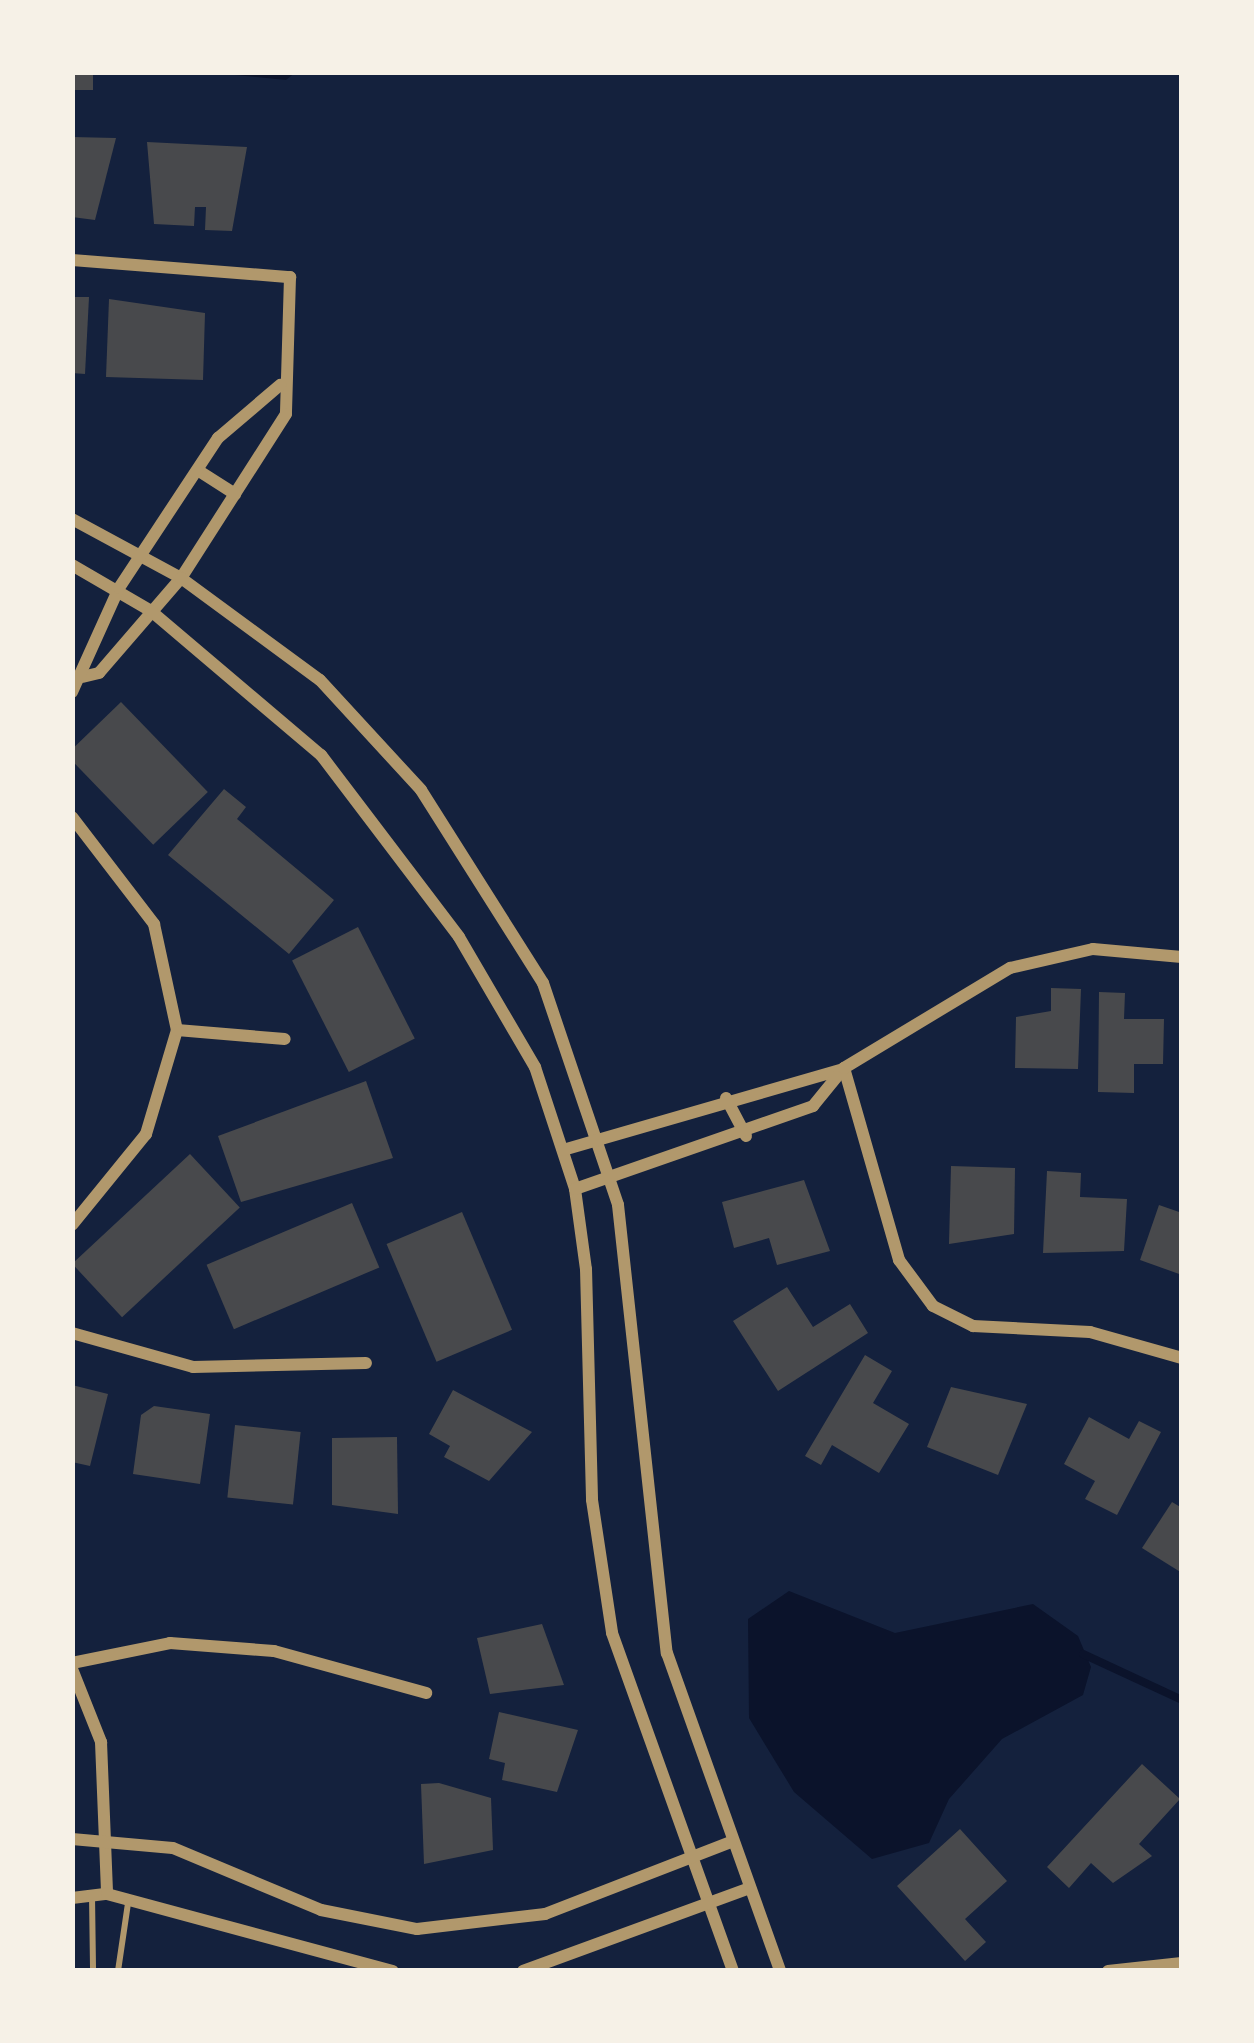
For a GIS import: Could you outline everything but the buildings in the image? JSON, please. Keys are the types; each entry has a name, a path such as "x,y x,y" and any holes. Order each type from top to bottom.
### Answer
{"street":[{"path":"72,260 290,277 280,385 286,414 181,578 99,674 82,677"},
{"path":"72,692 119,588 146,555 199,470 280,385"},
{"path":"199,470 235,494"},
{"path":"72,520 146,555 320,680 421,790 543,983 613,1179 642,1377 657,1601 731,1842 779,1971"},
{"path":"72,565 151,610 256,693 365,804 496,994 563,1150 574,1190 601,1578 689,1859 733,1971"},
{"path":"72,818 154,923 178,1030 146,1134 72,1225"},
{"path":"563,1150 726,1098 844,1068 1040,958 1126,948 1182,957"},
{"path":"178,1030 285,1039"},
{"path":"574,1190 746,1136 813,1106 844,1068"},
{"path":"844,1068 899,1260 933,1306 973,1326 1126,1338 1182,1358"},
{"path":"726,1098 746,1136"},
{"path":"72,1333 193,1367 366,1363"},
{"path":"99,1895 105,1841 101,1742 72,1666 140,1645 233,1648 314,1658 426,1693"},
{"path":"72,1839 173,1849 321,1910 417,1929 545,1914 731,1842"},
{"path":"523,1971 747,1889"},
{"path":"72,1898 99,1895 129,1900 393,1971"},
{"path":"1108,1971 1182,1963"}],"lane":[{"path":"93,1971 99,1895"},
{"path":"118,1971 129,1900"}],"water":[{"path":"205,72 296,72 286,80"},
{"path":"789,1591 895,1633 1033,1604 1078,1636 1091,1667 1083,1695 1002,1739 949,1799 929,1843 872,1859 794,1792 749,1718 748,1619"}],"waterway":[{"path":"1083,1654 1182,1700"}]}
